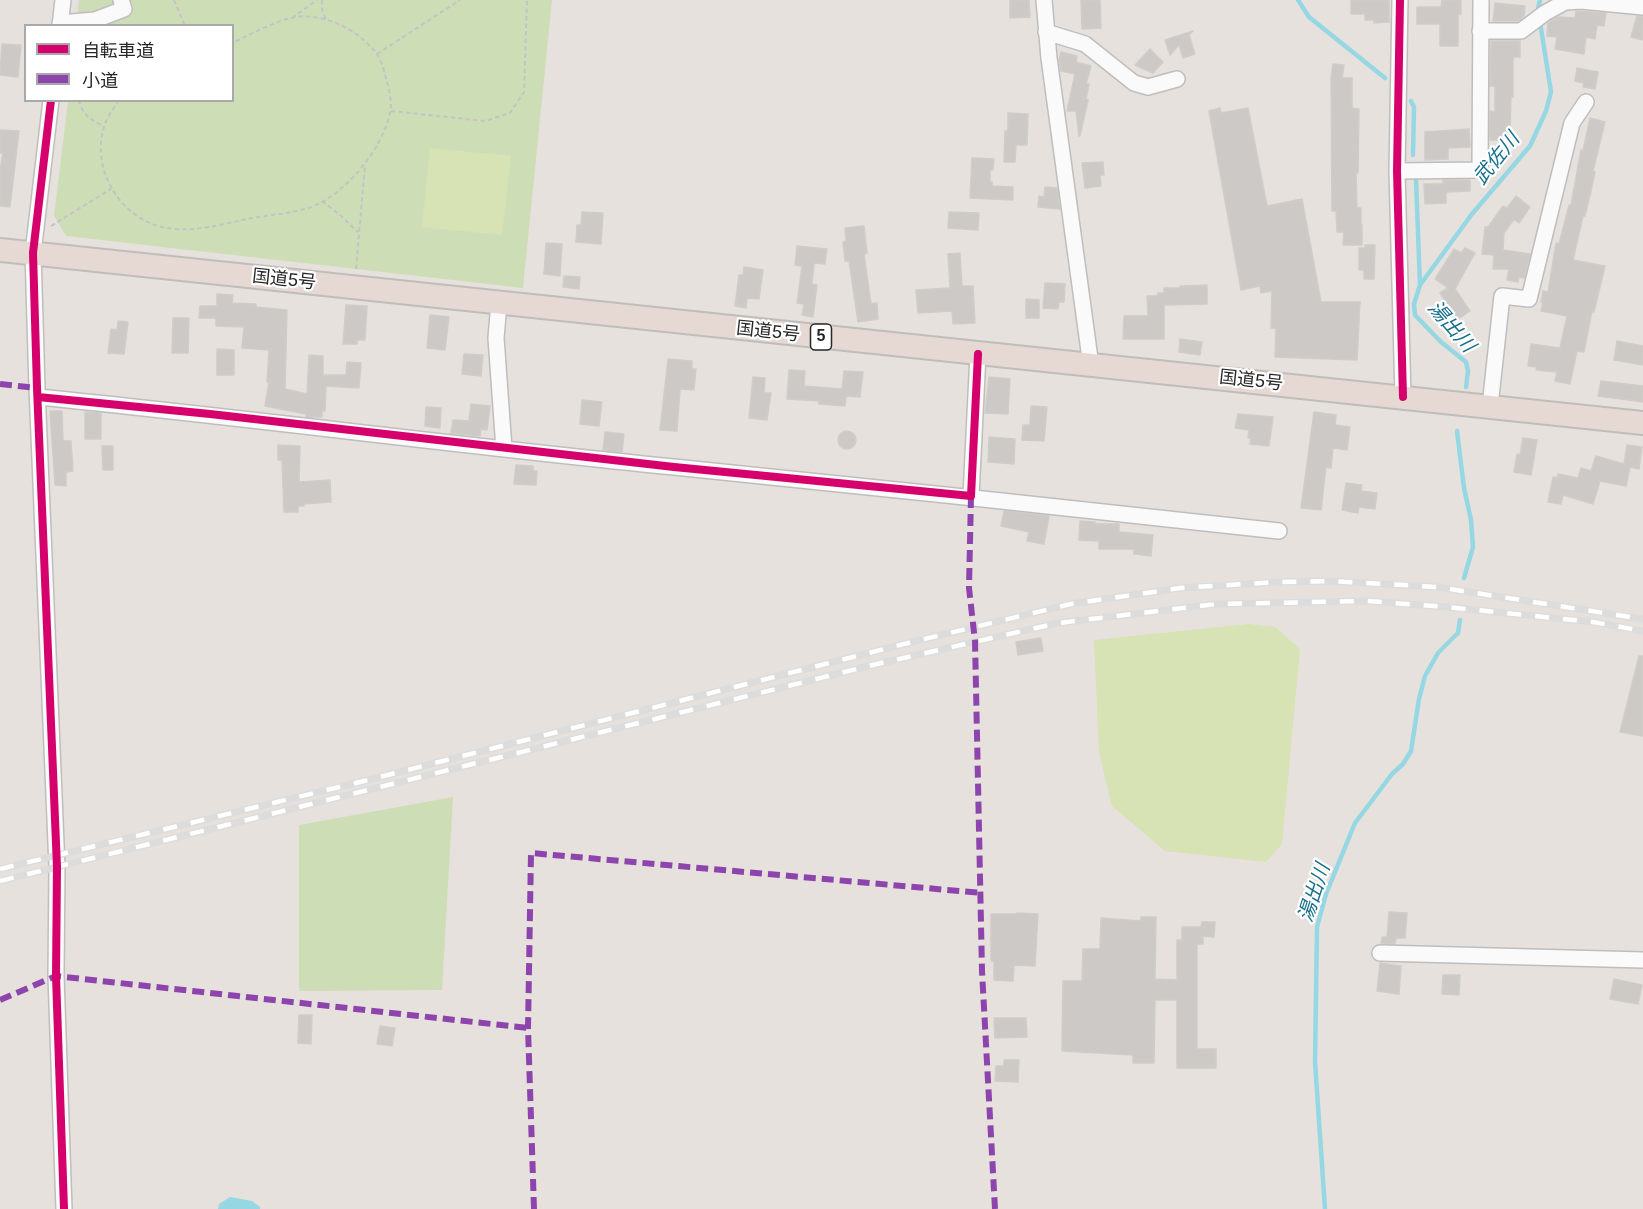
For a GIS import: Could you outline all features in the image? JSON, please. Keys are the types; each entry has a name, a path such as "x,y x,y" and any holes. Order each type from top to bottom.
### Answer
{"highway":[{"name":"国道5号","path":"0,250 1643,423"}],"street":[{"path":"63,0 60,24 95,20 124,9 121,0"},
{"path":"1044,0 1046,32 1091,366"},
{"path":"1400,0 1397,171 1403,397"},
{"path":"1397,171 1480,170 1481,0"},
{"path":"1480,31 1521,31 1545,13 1565,2 1581,1 1643,7"},
{"path":"1046,32 1085,44 1134,83 1148,87 1177,80"},
{"path":"51,102 33,253 57,867 56,976 64,1209"},
{"path":"1490,406 1502,296 1529,298 1572,123 1586,102"},
{"path":"499,303 496,338 504,449"},
{"path":"971,496 978,354"},
{"path":"38,397 210,414 674,468 971,496 1279,531"},
{"path":"1380,953 1643,960"}],"path":[{"path":"174,0 184,24"},
{"path":"234,42 292,18 317,0"},
{"path":"322,0 326,20"},
{"path":"377,54 460,0"},
{"path":"391,111 485,121 510,114 524,92 527,0"},
{"path":"118,102 104,126 101,159 111,189 136,216 174,229 204,228 313,206 365,165 386,128 391,111 390,93 377,54 362,38 326,20 292,18"},
{"path":"79,102 86,117 104,126"},
{"path":"355,275 365,165"},
{"path":"51,232 51,225 111,189"},
{"path":"322,201 359,233"}],"green space":[{"path":"79,0 552,0 523,288 66,236 54,216 68,102 234,102 234,24 76,24"},
{"path":"430,148 511,156 502,235 422,227"},
{"path":"1249,624 1275,627 1300,649 1282,844 1266,862 1165,851 1112,806 1099,752 1094,640"},
{"path":"453,797 442,990 299,991 299,825"}],"water":[{"path":"230,1197 252,1201 260,1209 218,1209 219,1204"}],"building":[{"path":"1010,0 1029,0 1030,17 1010,18"},
{"path":"1081,0 1100,0 1101,28 1082,29"},
{"path":"1351,0 1389,0 1389,22 1374,23 1374,20 1365,20 1365,14 1351,14"},
{"path":"1442,0 1461,0 1461,14 1458,14 1458,46 1440,46 1440,24 1417,24 1417,7 1441,7"},
{"path":"1495,3 1525,6 1524,16 1518,21 1493,21"},
{"path":"1576,11 1606,13 1604,26 1597,25 1595,39 1586,37 1584,54 1555,49 1557,37 1547,36 1548,23 1558,17 1575,18"},
{"path":"1637,16 1643,17 1643,40 1631,37"},
{"path":"1193,31 1189,35 1195,54 1183,58 1179,45 1170,55 1165,40"},
{"path":"1491,41 1520,41 1520,57 1513,57 1510,134 1503,133 1503,140 1490,140 1490,111 1495,112 1495,86 1490,86"},
{"path":"2,44 21,45 18,77 0,75"},
{"path":"1150,49 1163,62 1153,73 1135,65"},
{"path":"1061,52 1077,56 1076,62 1091,66 1086,84 1089,84 1086,99 1088,100 1080,136 1076,111 1067,111 1075,74 1061,71 1059,60"},
{"path":"1333,64 1344,65 1342,78 1352,78 1352,108 1359,109 1358,173 1356,173 1357,208 1361,208 1362,245 1343,245 1344,232 1337,232 1336,211 1332,211 1331,78"},
{"path":"1577,68 1598,72 1595,89 1583,87 1584,83 1575,81"},
{"path":"1220,108 1221,113 1248,108 1267,206 1302,199 1321,302 1360,302 1357,360 1275,357 1276,328 1271,328 1272,291 1261,293 1260,286 1241,290 1209,111"},
{"path":"1008,113 1028,114 1027,145 1016,145 1015,162 1004,162"},
{"path":"1590,118 1605,122 1593,171 1595,172 1591,191 1573,260 1605,266 1594,312 1592,311 1584,352 1577,351 1570,384 1555,381 1557,372 1536,370 1537,367 1528,366 1531,344 1560,348 1567,316 1541,311 1543,302 1541,302 1543,291 1548,292 1556,243 1559,244 1569,205 1571,205 1581,150 1583,151"},
{"path":"1469,129 1470,147 1448,148 1448,159 1425,160 1425,132"},
{"path":"0,130 19,131 10,207 0,206 0,170 3,153 0,153"},
{"path":"972,158 994,159 993,170 990,170 990,182 992,186 1013,187 1013,200 970,198"},
{"path":"1103,162 1104,175 1100,175 1101,186 1085,188 1082,163"},
{"path":"1443,180 1470,180 1470,191 1446,192 1446,203 1425,204 1424,184 1443,184"},
{"path":"1045,187 1057,188 1060,209 1038,207 1039,196 1044,197"},
{"path":"1516,196 1530,207 1519,223 1514,219 1504,233 1503,250 1530,254 1524,278 1519,277 1518,282 1507,280 1509,269 1493,269 1494,255 1482,254 1485,227 1488,227 1503,206 1507,208"},
{"path":"582,212 603,213 601,244 576,242 577,225 581,225"},
{"path":"949,212 979,213 978,230 948,228"},
{"path":"864,226 867,253 864,254 871,304 877,303 878,319 858,322 849,261 845,261 843,242 846,241 845,228"},
{"path":"546,243 562,244 560,276 544,274"},
{"path":"1365,245 1375,245 1374,279 1364,279 1364,270 1359,270 1359,248 1365,248"},
{"path":"797,246 827,249 825,264 814,263 812,284 817,285 813,317 802,315 804,304 797,303 802,266 795,265"},
{"path":"1465,248 1475,253 1455,289 1470,311 1458,319 1440,293 1448,288 1435,279 1454,249 1461,253"},
{"path":"960,253 962,286 973,286 975,323 953,324 952,311 918,313 916,290 950,288 948,254"},
{"path":"744,267 763,270 759,299 747,298 746,308 735,306 739,275 743,275"},
{"path":"564,276 580,277 579,289 563,287"},
{"path":"1045,283 1065,284 1064,302 1059,302 1058,309 1043,308"},
{"path":"1207,285 1207,304 1164,305 1164,339 1123,339 1124,316 1148,316 1147,296 1158,296 1158,293 1164,293 1164,288"},
{"path":"217,294 233,295 232,303 256,304 256,307 287,310 285,389 307,394 309,355 323,356 323,375 346,375 347,362 361,363 359,388 326,386 325,411 322,411 322,417 306,417 306,414 265,406 269,382 267,382 269,350 242,348 244,327 216,326 216,318 199,318 200,306 217,306"},
{"path":"1026,299 1039,300 1039,318 1026,318"},
{"path":"346,305 367,306 365,340 357,340 357,344 343,344"},
{"path":"430,315 449,317 445,350 427,348"},
{"path":"173,318 189,318 188,353 172,353"},
{"path":"118,321 128,322 124,354 108,353 111,329 117,330"},
{"path":"1180,339 1202,342 1200,355 1179,352"},
{"path":"1617,341 1643,346 1643,365 1614,360"},
{"path":"217,349 234,350 234,375 217,375"},
{"path":"464,354 483,355 481,376 462,374"},
{"path":"668,359 692,361 692,369 696,369 694,390 680,389 677,431 660,430"},
{"path":"789,370 805,371 804,386 842,389 844,371 863,372 860,397 846,396 845,406 819,404 819,401 787,399"},
{"path":"753,377 765,378 764,393 771,393 767,420 749,418"},
{"path":"989,377 1010,379 1008,414 985,413"},
{"path":"1601,381 1643,386 1643,402 1598,396"},
{"path":"582,400 602,402 599,426 580,424"},
{"path":"471,404 490,406 487,430 481,429 480,436 451,433 453,420 469,421"},
{"path":"1031,406 1047,407 1044,441 1022,440 1023,425 1030,425"},
{"path":"426,407 441,408 440,428 425,426"},
{"path":"50,411 62,411 63,441 71,441 73,471 66,472 66,486 55,485"},
{"path":"85,412 101,413 101,439 85,439"},
{"path":"1314,412 1336,415 1335,425 1350,427 1347,450 1333,448 1331,468 1326,467 1321,510 1301,508"},
{"path":"1238,414 1273,417 1269,446 1250,444 1249,430 1235,428"},
{"path":"847,431 853,434 856,440 853,446 847,449 841,446 838,440 841,434"},
{"path":"605,432 624,434 622,452 603,450"},
{"path":"989,437 1015,439 1014,464 988,462"},
{"path":"1523,438 1537,440 1531,475 1514,472"},
{"path":"278,445 300,446 299,482 330,480 331,502 304,504 304,506 298,506 298,512 284,512 282,460 278,460"},
{"path":"1627,445 1642,447 1639,469 1630,467 1626,486 1600,481 1593,504 1563,495 1561,504 1548,502 1553,477 1557,478 1558,474 1578,478 1581,468 1591,471 1596,456 1624,464"},
{"path":"102,446 113,446 113,470 103,470"},
{"path":"516,465 533,466 533,471 537,471 536,485 514,484"},
{"path":"1346,483 1362,485 1361,491 1377,493 1375,509 1359,507 1358,513 1342,510"},
{"path":"1004,511 1049,516 1044,544 1027,541 1029,532 1001,526"},
{"path":"1080,521 1095,522 1095,524 1119,524 1119,532 1153,535 1151,556 1134,554 1134,549 1099,549 1099,541 1079,540"},
{"path":"1041,638 1043,651 1018,655 1016,642"},
{"path":"1639,656 1643,656 1643,736 1620,732"},
{"path":"1389,912 1407,913 1405,938 1396,938 1395,944 1381,943 1382,937 1387,937"},
{"path":"991,914 1038,914 1035,966 1014,965 1013,981 994,980 994,961 991,961"},
{"path":"1141,917 1156,917 1155,979 1177,980 1177,940 1182,940 1182,927 1201,927 1202,922 1215,922 1214,937 1203,936 1203,944 1197,944 1197,1049 1216,1049 1216,1068 1177,1068 1177,1000 1155,1000 1154,1063 1133,1063 1133,1055 1062,1051 1063,981 1082,981 1083,949 1100,949 1101,918 1141,921"},
{"path":"1380,963 1401,966 1399,994 1377,991"},
{"path":"1443,975 1460,975 1459,995 1442,994"},
{"path":"1614,979 1642,985 1638,1004 1610,999"},
{"path":"299,1015 312,1015 311,1044 298,1043"},
{"path":"994,1018 1026,1018 1027,1037 995,1038"},
{"path":"380,1026 395,1028 392,1046 377,1044"},
{"path":"1004,1060 1019,1060 1018,1082 995,1081 996,1066 1004,1066"}],"waterway":[{"name":"湯出川","path":"1298,0 1309,17 1385,78"},
{"name":"武佐川","path":"1420,285 1472,214 1530,146 1546,111 1551,92 1538,9 1540,0"},
{"name":"湯出川","path":"1411,101 1414,107 1413,155"},
{"name":"湯出川","path":"1416,180 1420,285 1414,304 1415,315 1441,342 1466,362 1468,371 1466,387"},
{"name":"湯出川","path":"1457,431 1473,547 1464,578"},
{"name":"湯出川","path":"1325,1209 1315,1062 1317,927 1326,894 1355,823 1411,751 1425,676 1438,653 1458,633 1460,620"}],"railway":[{"path":"0,869 364,781 1071,604 1180,588 1331,581 1437,587 1643,619"},
{"path":"0,881 877,664 1058,623 1217,604 1367,601 1593,622 1643,631"}],"marked path":[{"path":"0,384 37,388"},
{"path":"971,496 969,588 975,641 982,971 995,1209"},
{"path":"534,1209 528,1028 531,853 982,893"},
{"path":"0,1000 56,976 528,1028"}],"cycle path":[{"path":"1400,0 1397,171 1403,397"},
{"path":"51,102 33,253 57,867 56,976 64,1209"},
{"path":"38,397 210,414 674,467 971,496 978,354"}]}
